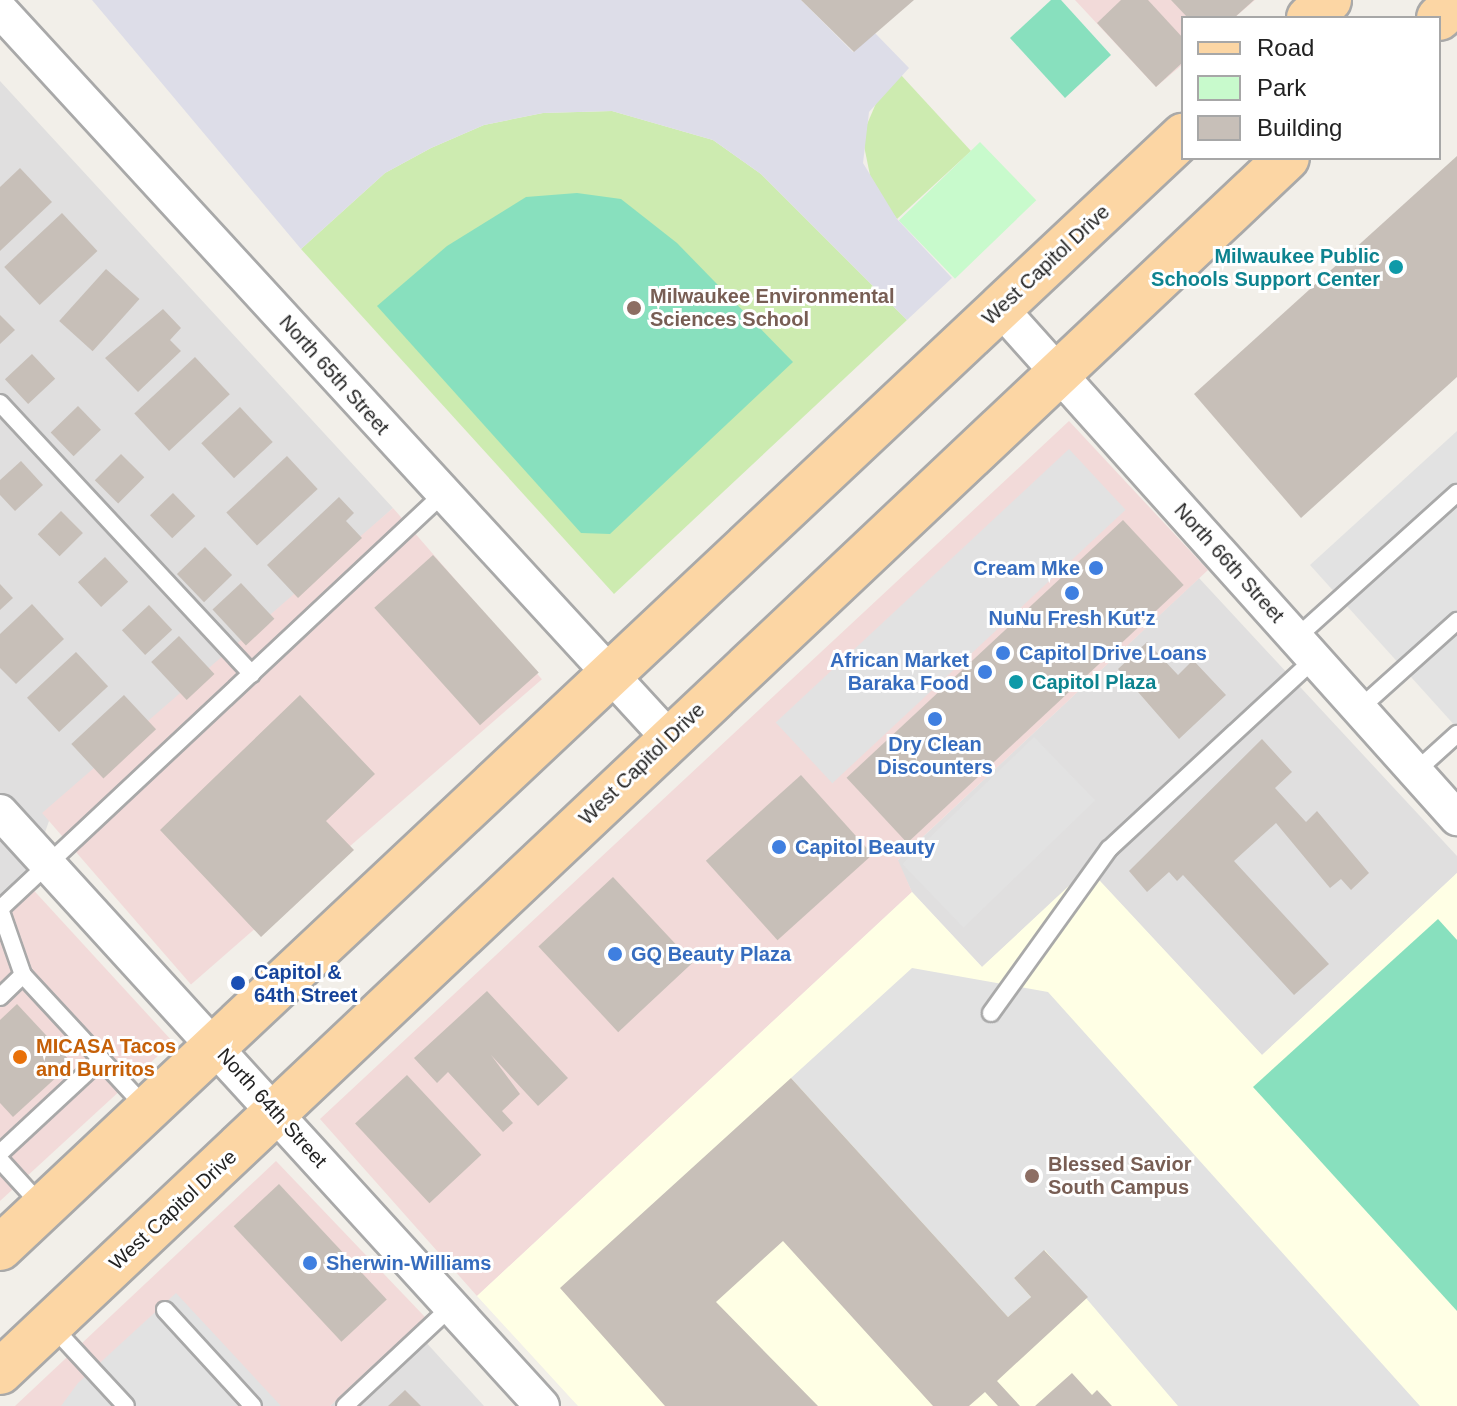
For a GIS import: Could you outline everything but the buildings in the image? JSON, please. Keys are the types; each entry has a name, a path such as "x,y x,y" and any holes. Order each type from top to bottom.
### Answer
{"main road":[{"path":"1311,16 1329,0"},
{"path":"1441,16 1457,1"},
{"name":"West Capitol Drive","path":"0,1248 1181,138"},
{"name":"West Capitol Drive","path":"0,1372 277,1113 1057,371 1285,160"}],"street":[{"path":"1422,0 1437,16"},
{"name":"North 65th Street","path":"0,10 669,738"},
{"path":"1441,20 1457,38"},
{"name":"North 66th Street","path":"1000,308 1457,818"},
{"name":"North 64th Street","path":"0,812 542,1406"}],"lane":[{"path":"0,403 252,674"},
{"path":"991,1013 1109,849 1457,493"},
{"path":"147,1110 23,975 0,909 443,494"},
{"path":"1359,709 1457,621"},
{"path":"1415,772 1457,734"},
{"path":"0,997 23,975"},
{"path":"0,1153 101,1059"},
{"path":"0,1160 44,1207"},
{"path":"345,1406 452,1306"},
{"path":"165,1310 253,1406"},
{"path":"50,1324 126,1406"}],"shaded area":[{"path":"92,0 801,0 853,52 875,33 909,68 869,112 863,163 897,219 952,278 907,320 761,174 713,140 612,111 543,113 484,125 431,148 385,173 301,249"},
{"path":"1075,0 1255,0 1236,16 1181,16 1181,66 1156,87"},
{"path":"0,81 393,508 49,821 27,883 0,908"},
{"path":"1069,421 1208,570 898,860 912,892 477,1296 320,1119"},
{"path":"1457,431 1457,728 1310,565"},
{"path":"1069,449 1126,510 832,783 776,722"},
{"path":"393,508 542,679 191,984 42,813"},
{"path":"1199,578 1457,856 1457,873 1262,1055 1088,869 982,967 912,892 897,861"},
{"path":"1034,737 1095,800 963,927 902,864"},
{"name":"Blessed Savior South Campus","path":"1088,868 1262,1055 1457,873 1457,1406 578,1406 477,1296 912,892 982,967"},
{"path":"27,883 173,1042 0,1201 0,908"},
{"path":"912,968 1048,992 1420,1406 1178,1406 1045,1250 1014,1278 1031,1297 1008,1317 791,1078"},
{"path":"276,1161 425,1317 330,1406 15,1406"},
{"path":"176,1293 281,1406 61,1406 78,1383"},
{"path":"413,1328 484,1406 330,1406"}],"green space":[{"path":"1051,0 1061,0 1111,55 1065,98 1010,38"},
{"path":"901,75 971,151 897,219 872,185 862,136 880,94"},
{"path":"612,111 713,140 761,174 907,320 614,594 301,249 385,173 431,148 484,125 543,113"},
{"path":"980,142 1036,200 955,279 899,220"},
{"path":"577,193 621,199 677,243 793,362 610,534 581,533 377,306 447,246 526,197"},
{"path":"1438,919 1457,940 1457,1311 1253,1087"}],"place":[{"name":"Milwaukee Public Schools Support Center","path":"1396,267"},
{"name":"Milwaukee Environmental Sciences School","path":"634,308"},
{"name":"Cream Mke","path":"1096,568"},
{"name":"NuNu Fresh Kut'z","path":"1072,593"},
{"name":"Capitol Drive Loans","path":"1003,653"},
{"name":"African Market Baraka Food","path":"985,672"},
{"name":"Capitol Plaza","path":"1016,682"},
{"name":"Dry Clean Discounters","path":"935,719"},
{"name":"Capitol Beauty","path":"779,847"},
{"name":"GQ Beauty Plaza","path":"615,954"},
{"name":"Capitol & 64th Street","path":"238,983"},
{"name":"MICASA Tacos and Burritos","path":"20,1057"},
{"name":"Blessed Savior South Campus","path":"1032,1176"},
{"name":"Sherwin-Williams","path":"310,1263"}]}
